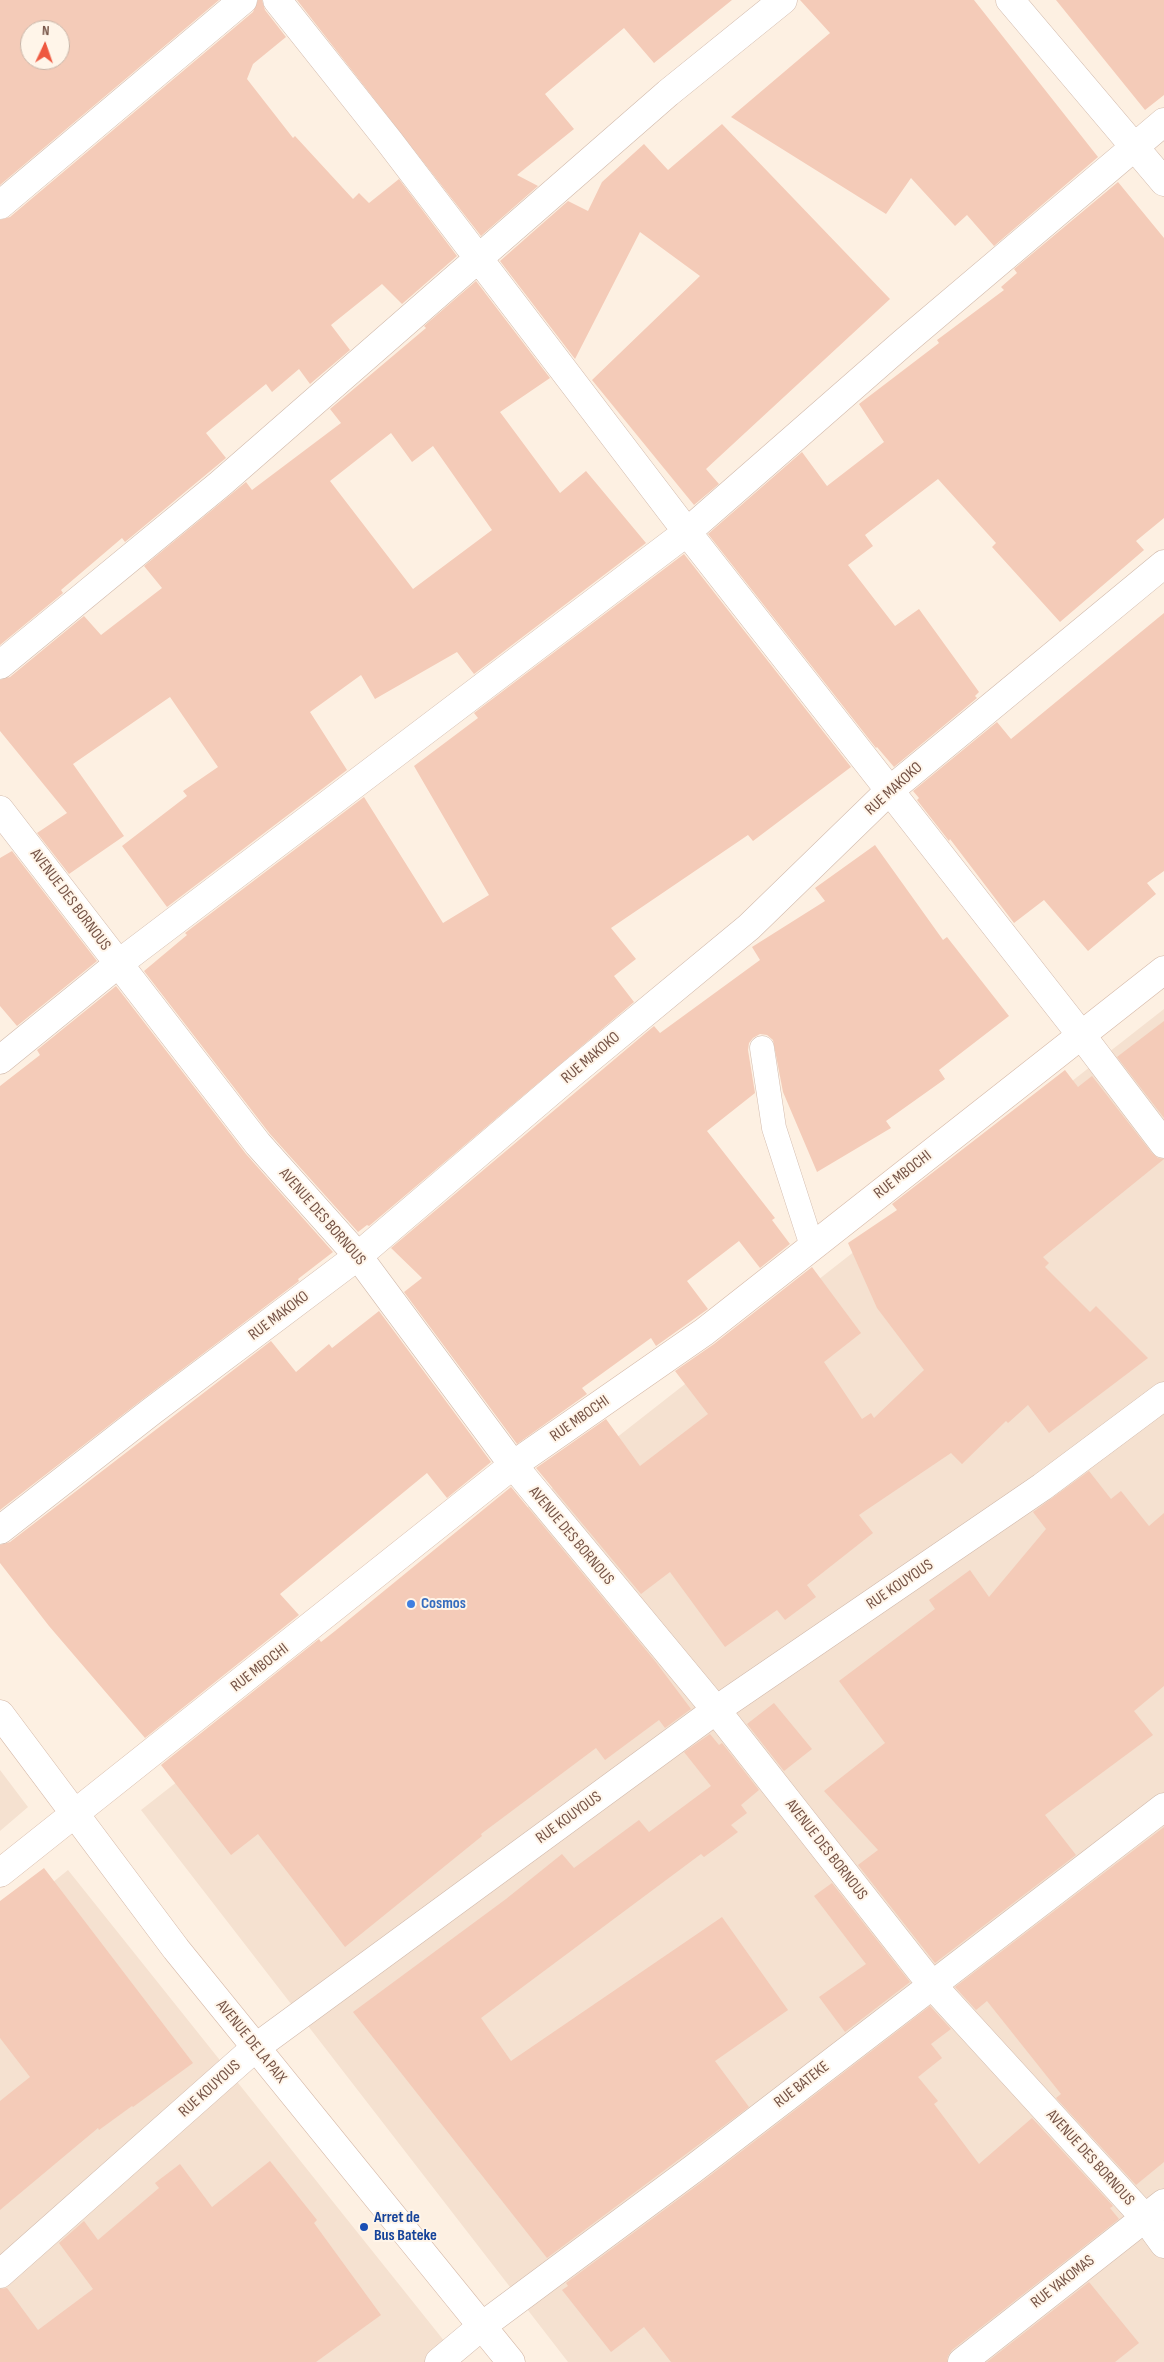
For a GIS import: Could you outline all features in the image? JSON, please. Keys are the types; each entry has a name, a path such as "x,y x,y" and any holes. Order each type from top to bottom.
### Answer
{"street":[{"path":"0,205 243,0"},
{"path":"276,0 389,142 687,532 1082,1036 1164,1144"},
{"path":"0,665 220,484 668,93 783,0"},
{"path":"1010,0 1164,182"},
{"path":"0,1060 118,964 687,532 903,343 1164,122"},
{"name":"RUE MAKOKO","path":"0,1530 152,1411 358,1256 570,1075 749,927 889,791 1164,564"},
{"name":"AVENUE DES BORNOUS","path":"0,810 258,1144 358,1256 513,1465 716,1710 932,1985 1154,2210 1164,2244"},
{"name":"RUE MBOCHI","path":"0,1873 513,1465 704,1332 1164,970"},
{"name":"RUE KOUYOUS","path":"0,2274 255,2048 716,1710 1042,1487 1164,1396"},
{"name":"AVENUE DE LA PAIX","path":"0,1714 176,1949 511,2362"},
{"name":"RUE BATEKE","path":"439,2362 482,2326 693,2169 1164,1807"},
{"name":"RUE YAKOMAS","path":"962,2362 1154,2210"}],"lane":[{"path":"762,1048 774,1128 812,1246"}],"shaded area":[{"path":"1164,1009 1164,2362 568,2362 141,1810"},
{"path":"0,1770 28,1807 0,1831"},
{"path":"68,1870 461,2362 0,2362 0,1925"}],"building":[{"path":"0,0 219,0 0,185"},
{"path":"258,0 262,0 265,10 286,37 253,64 247,79 293,138 295,136 353,199 359,193 369,203 399,179 457,256 402,304 382,284 331,325 350,350 310,384 299,369 272,392 266,384 206,433 226,458 125,542 122,538 61,590 63,593 0,645 0,220 10,217 253,12"},
{"path":"297,0 732,0 654,63 624,28 545,94 574,129 517,175 538,186 481,236"},
{"path":"800,0 974,0 1098,157 994,246 967,215 955,226 911,178 886,214 731,117 830,33"},
{"path":"1056,0 1164,0 1164,95 1145,110"},
{"path":"722,124 890,299 706,469 719,484 694,505 592,380 700,276 640,232 575,359 500,261 568,201 588,211 602,182 644,144 668,170"},
{"path":"1118,182 1164,238 1164,518 1136,541 1144,550 1060,622 992,547 996,543 938,479 865,535 873,546 848,565 895,626 919,609 979,692 975,696 977,698 894,767 876,748 708,534 802,452 827,486 884,442 859,404 939,343 937,340 1004,290 1001,287 1017,273 1014,269"},
{"path":"476,281 550,378 500,412 560,493 586,471 646,543 474,674 457,652 375,699 361,675 310,712 347,770 167,907 122,846 187,796 183,791 218,767 170,697 73,764 124,836 69,874 37,833 67,813 0,731 0,680 10,677 84,616 101,635 162,588 144,566 246,482 252,490 341,423 330,409 426,328 424,326","holes":["391,433 412,462 433,446 492,530 413,589 330,481"]},
{"path":"684,554 851,767 753,841 748,835 611,928 636,959 614,976 634,1002 369,1226 367,1225 358,1232 270,1134 144,971 187,935 185,933 364,797 443,923 489,895 414,766 478,718 474,713"},
{"path":"1164,613 1164,871 1147,883 1156,894 1088,951 1044,900 1014,923 950,839 949,841 917,800 919,798 913,791 997,722 1011,739"},
{"path":"875,845 943,940 947,937 1009,1016 939,1070 945,1079 886,1121 891,1128 817,1172 783,1092 773,1040 767,1035 760,1034 753,1038 749,1043 748,1050 755,1093 707,1131 775,1218 772,1220 790,1244 760,1268 739,1241 687,1281 708,1309 656,1346 651,1338 582,1388 587,1394 517,1444 404,1292 422,1278 391,1248 654,1026 660,1033 760,960 752,947 825,901 815,888"},
{"path":"12,851 97,961 17,1026 0,1006 0,858"},
{"path":"116,986 246,1154 333,1252 298,1279 299,1281 0,1510 0,1086 40,1055 37,1050"},
{"path":"1164,1021 1164,1118 1117,1057"},
{"path":"1065,1070 1078,1087 1092,1076 1152,1153 1158,1158 1164,1159 1043,1257 1049,1263 1045,1267 1090,1312 1096,1306 1148,1358 1049,1433 1028,1405 1008,1423 1006,1421 962,1464 951,1453 859,1515 873,1533 807,1585 816,1597 785,1620 777,1610 725,1647 670,1572 641,1594 536,1468 606,1419 640,1466 708,1414 675,1371 714,1344 812,1267 861,1333 824,1362 862,1419 871,1413 874,1418 924,1370 877,1308 848,1243 897,1210 892,1204"},
{"path":"379,1311 491,1462 447,1498 427,1473 280,1594 299,1615 145,1738 49,1626 0,1563 0,1545 10,1542 271,1341 296,1372 329,1344 332,1348"},
{"path":"1089,1471 1111,1499 1121,1491 1149,1526 1164,1513 1164,1686 1134,1711 1153,1735 1045,1815 1076,1855 935,1963 858,1865 878,1850 824,1791 885,1743 839,1681 935,1609 929,1600 970,1570 989,1597 1046,1529 1033,1512"},
{"path":"511,1487 655,1661 691,1709 665,1728 659,1720 605,1760 596,1748 481,1834 482,1836 345,1947 258,1834 231,1855 161,1765 319,1639 321,1642 335,1631"},
{"path":"774,1703 812,1749 784,1771 747,1724"},
{"path":"710,1734 719,1745 722,1743 759,1790 741,1805 747,1813 731,1825 738,1832 704,1857 701,1854 481,2018 511,2061 722,1917 788,2010 715,2061 749,2107 547,2258 353,2012 506,1899 562,1854 574,1868 639,1820 649,1832 711,1786 684,1752"},
{"path":"1164,1827 1164,2162 1136,2185 1056,2098 1061,2094 987,2001 976,2010 955,1987"},
{"path":"44,1868 193,2063 133,2107 99,2130 98,2128 0,2210 0,2101 30,2077 0,2038 0,1901"},
{"path":"832,1883 910,1982 845,2032 819,1997 866,1964 814,1896"},
{"path":"930,2006 951,2029 931,2044 942,2058 918,2077 938,2101 934,2104 979,2164 1032,2118 1113,2206 1110,2208 1119,2219 952,2350 947,2362 671,2362 644,2327 611,2352 562,2290 568,2286 566,2283 703,2181"},
{"path":"270,2161 317,2220 314,2223 381,2315 316,2362 0,2362 0,2289 7,2288 38,2330 93,2289 59,2243 84,2221 98,2240 159,2188 155,2183 180,2164 212,2207"},
{"path":"1089,2282 1139,2343 1115,2362 987,2362"}],"place":[{"name":"Cosmos","path":"411,1604"},
{"name":"Arret de Bus Bateke","path":"364,2227"}]}
